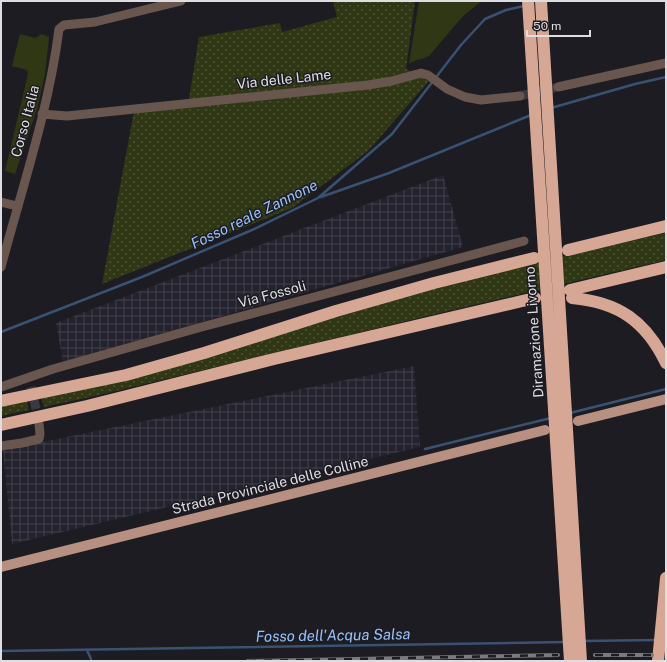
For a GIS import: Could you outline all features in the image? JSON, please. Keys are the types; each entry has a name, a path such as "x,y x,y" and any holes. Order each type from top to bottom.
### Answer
{"highway":[{"name":"Diramazione Livorno","path":"528,1 570,661"},
{"name":"Diramazione Livorno","path":"541,1 582,661"},
{"path":"568,250 666,226"},
{"path":"1,401 126,375 204,353 336,311 434,283 534,258"},
{"path":"666,267 571,294 608,305 629,316 651,337 666,363"},
{"path":"1,425 87,406 274,359 535,298"},
{"path":"658,661 666,578"}],"main road":[{"path":"578,421 666,399"},
{"name":"Strada Provinciale delle Colline","path":"1,567 545,430"}],"street":[{"name":"Corso Italia","path":"1,266 42,114 52,72 59,29 64,25 94,22 181,1"},
{"path":"558,87 666,63"},
{"name":"Via delle Lame","path":"42,114 67,116 368,85 392,81 416,73 428,75 447,89 465,97 482,100 520,96"},
{"path":"1,202 17,206"},
{"name":"Via Fossoli","path":"1,387 30,383 53,369 198,328 524,241"},
{"path":"1,446 39,439 39,424"}],"shaded area":[{"path":"443,175 463,247 63,362 56,323"},
{"path":"414,366 420,447 12,544 3,450"}],"green space":[{"path":"333,1 415,1 406,69 430,80 368,151 292,208 102,284 134,111 188,105 199,37 280,23 282,32 337,17"},
{"path":"419,1 482,1 463,16 429,56 409,64"},
{"path":"20,34 35,38 42,34 49,37 45,75 37,109 15,174 5,171 28,74 27,70 12,66"},
{"path":"666,233 666,260 95,396 44,407 41,397 163,370 460,280"},
{"path":"27,399 29,410 1,416 1,405"}],"waterway":[{"name":"Fosso reale Zannone","path":"1,332 142,277 252,230 318,198 392,134 461,45 485,19 506,10 524,6"},
{"path":"551,108 635,84 666,77"},
{"path":"321,197 389,173 531,115"},
{"path":"570,413 666,389"},
{"path":"425,449 551,418"},
{"name":"Fosso dell'Acqua Salsa","path":"583,641 656,640"},
{"name":"Fosso dell'Acqua Salsa","path":"1,651 566,642"},
{"path":"87,650 91,659"}],"tunnel":[{"path":"520,96 558,87"},
{"path":"31,387 39,422"}],"railway":[{"path":"248,661 558,655"},
{"path":"595,655 652,655"}]}
